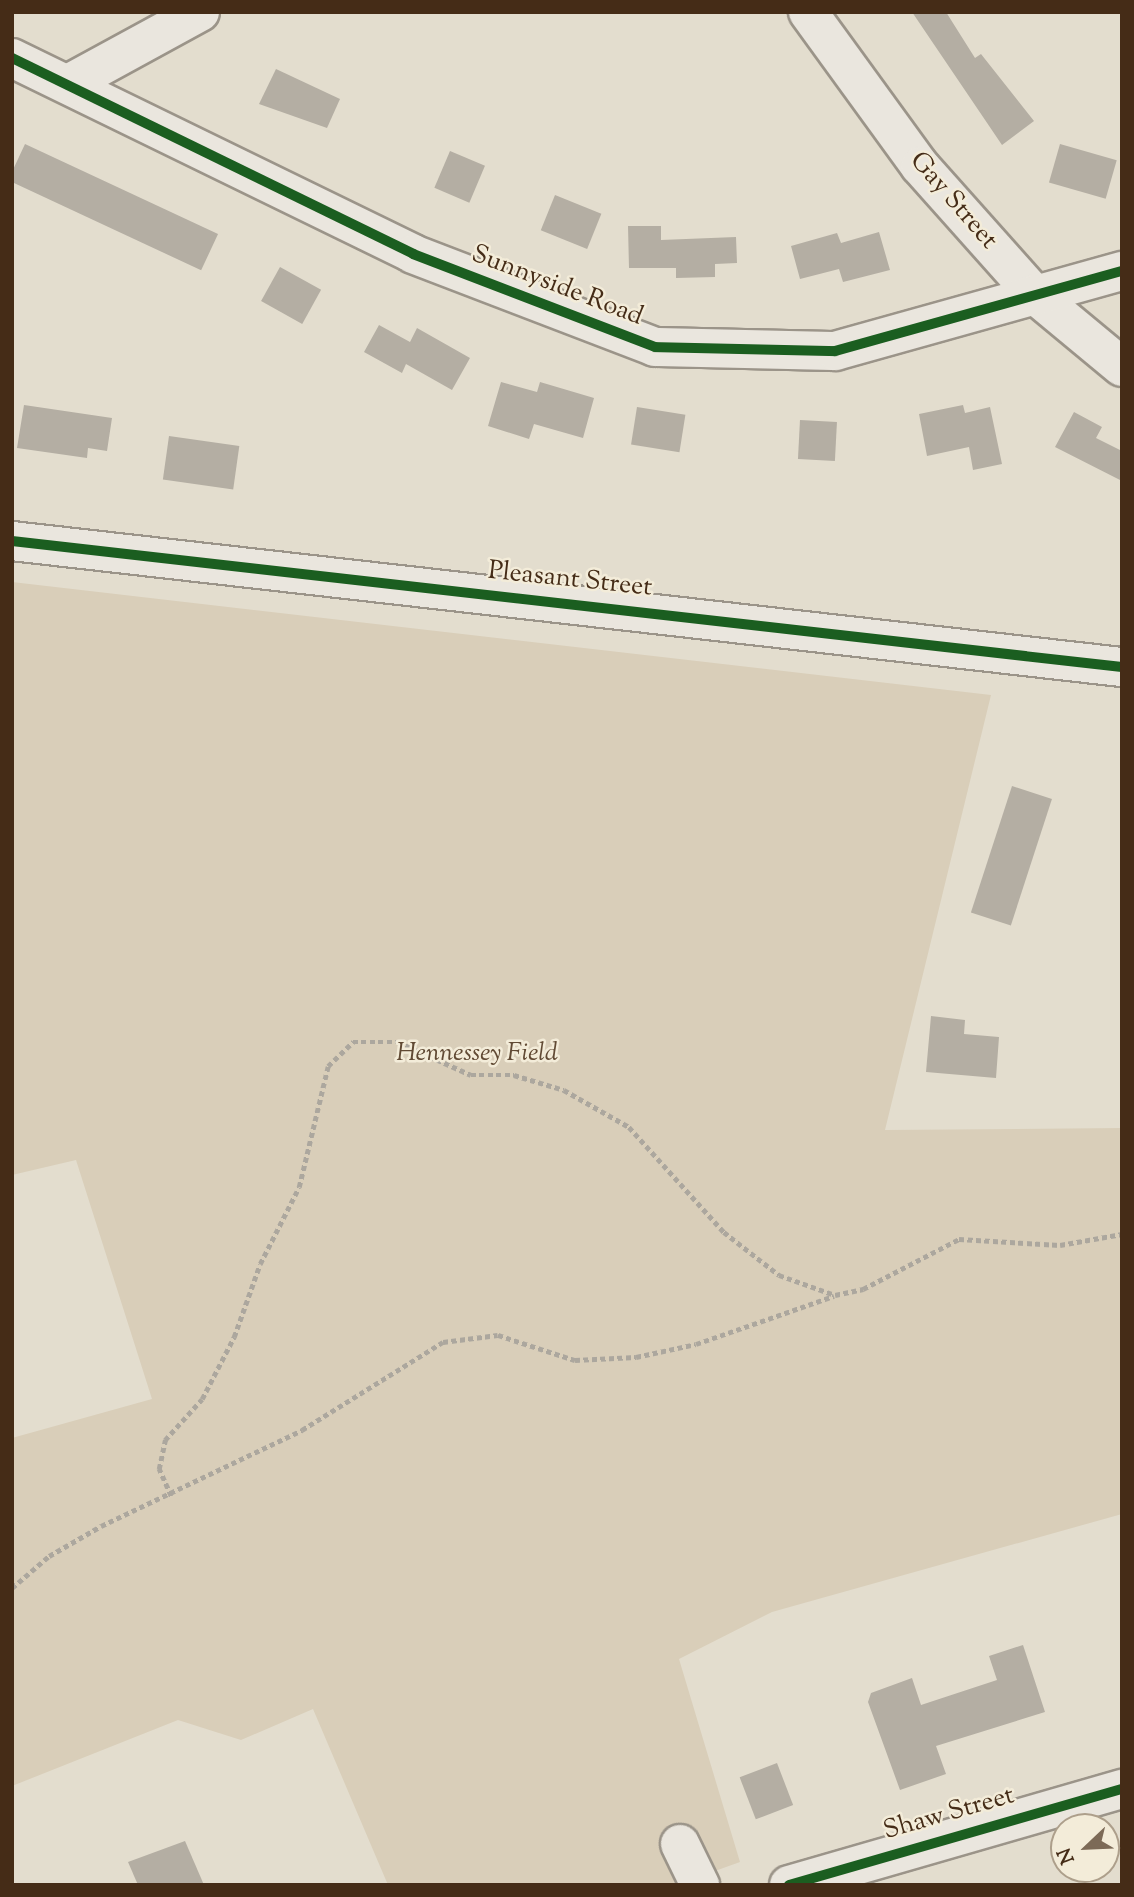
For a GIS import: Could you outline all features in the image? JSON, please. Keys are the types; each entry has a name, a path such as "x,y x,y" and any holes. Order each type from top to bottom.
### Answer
{"street":[{"path":"70,83 200,12"},
{"name":"Gay Street","path":"808,12 920,166 1034,294 1122,367"},
{"name":"Sunnyside Road","path":"12,58 70,83 413,254 654,347 835,351 1122,271"},
{"name":"Pleasant Street","path":"12,541 1122,667"},
{"name":"Shaw Street","path":"789,1885 1122,1789"},
{"path":"680,1844 700,1885"}],"path":[{"path":"171,1496 159,1469 165,1440 202,1399 234,1337 260,1264 299,1187 328,1066 353,1042 398,1042 471,1075 514,1075 564,1090 629,1127 724,1233 768,1266 835,1295"},
{"path":"12,1588 48,1556 171,1496 228,1462 302,1430 443,1342 498,1335 575,1360 636,1357 696,1344 835,1295 863,1289 959,1239 1060,1244 1122,1234"}],"green space":[{"name":"Hennessey Field","path":"12,582 991,695 885,1130 1122,1128 1122,1514 772,1612 679,1659 740,1862 676,1885 388,1885 313,1709 241,1740 178,1720 12,1786 12,1438 152,1399 76,1160 12,1175"}],"building":[{"path":"912,12 946,12 975,58 981,54 1034,121 1002,145"},
{"path":"276,69 340,99 327,128 259,104"},
{"path":"25,144 218,234 201,270 12,182 12,172"},
{"path":"1060,144 1117,160 1106,199 1049,182"},
{"path":"450,151 485,166 469,203 434,188"},
{"path":"555,195 601,214 587,249 541,230"},
{"path":"628,226 661,226 661,240 736,237 737,263 715,264 715,277 676,278 676,268 629,268"},
{"path":"879,232 890,270 843,282 839,269 800,279 791,246 837,233 841,243"},
{"path":"280,267 321,290 302,324 261,301"},
{"path":"379,325 410,342 417,328 470,358 452,390 406,364 402,373 364,352"},
{"path":"501,382 537,392 540,382 594,398 583,438 534,424 529,439 488,426"},
{"path":"24,405 112,418 107,451 88,448 87,458 17,448"},
{"path":"963,405 965,413 990,407 1002,464 973,470 969,447 927,456 919,414"},
{"path":"637,407 685,415 679,452 631,445"},
{"path":"1074,412 1102,427 1096,438 1122,451 1122,481 1055,447"},
{"path":"800,420 837,422 835,461 798,459"},
{"path":"169,436 239,446 233,489 163,480"},
{"path":"1012,786 1052,799 1011,925 971,912"},
{"path":"931,1016 965,1020 964,1034 999,1037 996,1078 926,1072"},
{"path":"1023,1645 1045,1712 936,1746 946,1774 900,1790 868,1702 871,1693 912,1678 921,1705 997,1680 989,1656"},
{"path":"777,1763 793,1805 756,1819 740,1777"},
{"path":"185,1841 204,1885 138,1885 128,1862"}],"cycle path":[{"path":"12,58 413,254 655,347 835,351 1122,271"},
{"path":"12,541 1122,667"},
{"path":"789,1885 1122,1789"}]}
